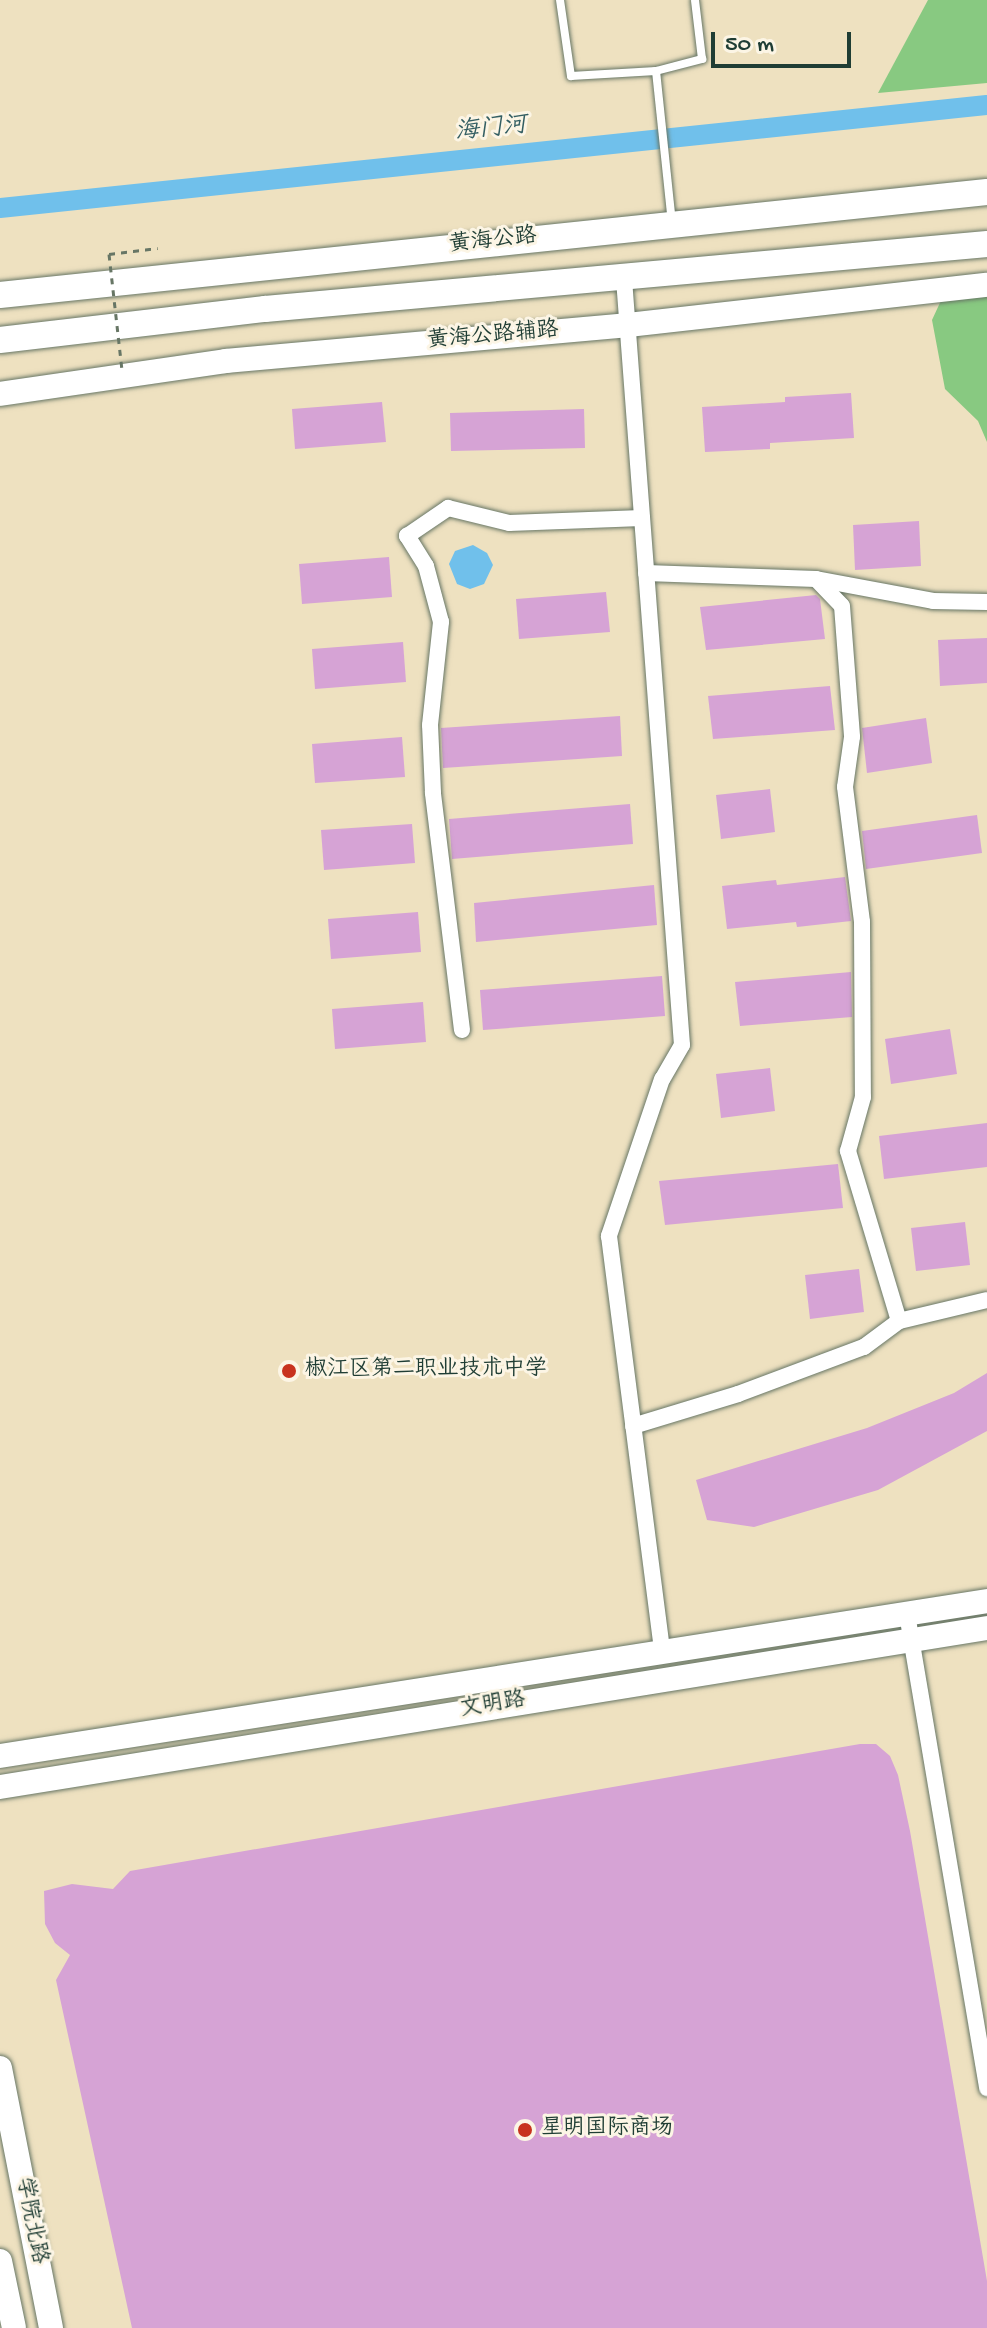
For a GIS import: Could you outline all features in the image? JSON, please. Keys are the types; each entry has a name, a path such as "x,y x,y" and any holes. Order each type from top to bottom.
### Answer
{"main road":[{"name":"黄海公路","path":"0,295 987,192"},
{"path":"0,340 265,309 987,244"},
{"name":"黄海公路辅路","path":"0,394 226,361 628,325 987,285"},
{"name":"文明路","path":"0,1756 987,1601"},
{"name":"文明路","path":"0,1787 987,1628"},
{"name":"学院北路","path":"0,2068 51,2328"},
{"name":"学院北路","path":"0,2261 14,2328"}],"street":[{"path":"624,279 682,1045 662,1079 609,1236 662,1652"},
{"path":"462,1030 433,793 430,725 441,622 426,566 407,536 448,508 509,523 642,518"},
{"path":"646,573 816,579 933,601 987,602"},
{"path":"816,579 842,606 852,737 845,787 862,922 863,1097 848,1151 899,1321"},
{"path":"633,1426 738,1394 864,1347 899,1321 987,1300"},
{"path":"907,1614 987,2088"}],"lane":[{"path":"560,0 571,76 656,71 702,59 695,0"},
{"path":"656,71 672,224"}],"path":[{"path":"122,369 109,254 158,248"}],"green space":[{"path":"928,0 987,0 987,83 878,93"},
{"path":"987,287 987,442 978,421 945,389 932,320 944,294"}],"water":[{"path":"473,545 487,553 493,565 484,584 470,589 457,584 449,564 455,551"}],"building":[{"path":"851,393 854,438 770,443 770,449 705,452 702,407 785,402 785,397"},
{"path":"382,402 386,442 295,449 292,409"},
{"path":"584,409 585,448 451,451 450,413"},
{"path":"919,521 921,566 855,570 853,525"},
{"path":"389,557 392,597 302,604 299,564"},
{"path":"606,592 610,632 519,639 516,599"},
{"path":"816,595 820,599 825,639 706,650 700,607"},
{"path":"987,638 987,683 940,686 938,640"},
{"path":"403,642 406,682 315,689 312,649"},
{"path":"830,686 835,730 713,739 708,696"},
{"path":"620,716 622,756 443,768 441,728"},
{"path":"926,718 932,763 867,773 862,728"},
{"path":"402,737 405,777 315,783 312,744"},
{"path":"770,789 775,832 721,839 716,795"},
{"path":"630,804 633,844 452,859 449,819"},
{"path":"977,815 982,853 866,869 862,831"},
{"path":"412,824 415,863 324,870 321,830"},
{"path":"845,877 851,921 797,927 796,922 727,929 722,886 776,880 777,885"},
{"path":"654,885 657,925 476,942 474,903"},
{"path":"418,912 421,952 331,959 328,919"},
{"path":"851,972 852,1017 740,1026 735,982"},
{"path":"662,976 665,1016 483,1030 480,990"},
{"path":"423,1002 426,1042 335,1049 332,1009"},
{"path":"950,1029 957,1074 891,1084 885,1039"},
{"path":"770,1068 775,1111 721,1118 716,1074"},
{"path":"987,1123 987,1167 884,1179 879,1136"},
{"path":"838,1164 843,1208 665,1225 659,1181"},
{"path":"965,1222 970,1265 916,1271 911,1228"},
{"path":"859,1269 864,1312 810,1319 805,1275"},
{"path":"987,1373 987,1431 878,1490 754,1527 707,1520 696,1480 867,1428 954,1393"},
{"name":"星明国际商场","path":"860,1744 876,1744 890,1756 898,1775 987,2281 987,2328 132,2328 56,1980 70,1955 55,1943 45,1924 44,1891 72,1884 113,1889 130,1871"}],"waterway":[{"name":"海门河","path":"0,208 987,105"}],"place":[{"name":"椒江区第二职业技术中学","path":"289,1371"},
{"name":"星明国际商场","path":"525,2130"}]}
